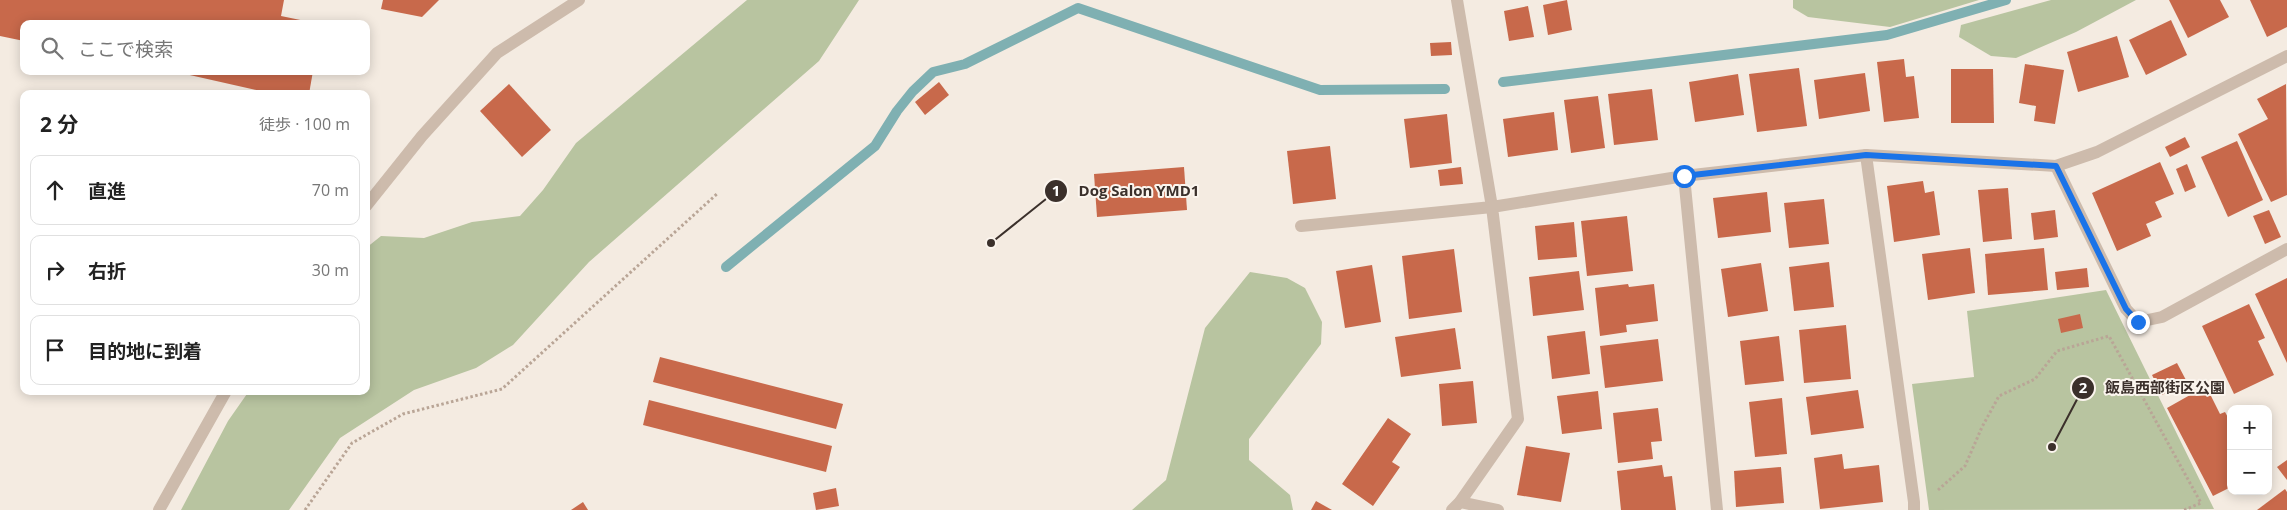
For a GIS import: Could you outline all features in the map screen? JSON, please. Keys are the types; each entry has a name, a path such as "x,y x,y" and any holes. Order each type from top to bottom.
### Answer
{"street":[{"path":"370,201 422,136 497,53 579,0"},
{"path":"1456,506 1518,419 1492,206 1457,0"},
{"path":"1301,226 1492,206 1684,176 1866,155 2056,166 2097,152 2287,56"},
{"path":"1866,155 1914,510"},
{"path":"2056,166 2126,309 2138,322 2162,317 2287,249"},
{"path":"1684,176 1717,510"},
{"path":"159,510 224,395"},
{"path":"1456,506 1498,510"}],"path":[{"path":"305,510 352,443 402,414 502,389 718,193"},
{"path":"1936,492 1965,466 1982,426 1999,396 2035,379 2057,351 2109,336 2201,504 2184,510"}],"green space":[{"path":"747,0 859,0 819,61 589,262 513,345 476,368 414,390 340,438 289,510 181,510 228,421 246,395 370,395 370,245 381,236 424,238 472,222 520,216 543,190 576,143"},
{"path":"1793,0 1979,0 1890,27 1808,17 1793,8"},
{"path":"2051,0 2136,0 2076,32 2016,58 1991,56 1959,37 1961,25"},
{"path":"1250,272 1287,278 1305,288 1322,322 1321,344 1249,439 1249,460 1290,495 1293,510 1132,510 1166,480 1205,328"},
{"path":"2106,290 2214,509 1929,510 1912,384 1974,377 1967,311"}],"building":[{"path":"0,0 284,0 281,16 300,20 20,20 20,40 0,36"},
{"path":"383,0 439,0 422,17 381,9"},
{"path":"1567,0 1572,30 1548,35 1543,5"},
{"path":"2169,0 2220,0 2229,17 2188,38"},
{"path":"2250,0 2287,0 2287,27 2267,37"},
{"path":"1528,6 1534,37 1509,41 1504,11"},
{"path":"2171,20 2187,55 2146,75 2129,40"},
{"path":"2117,36 2129,77 2078,92 2067,52"},
{"path":"1451,42 1452,55 1431,56 1430,43"},
{"path":"1904,59 1906,77 1914,76 1919,118 1884,122 1877,62"},
{"path":"2025,64 2064,70 2055,124 2034,121 2036,106 2019,103"},
{"path":"1799,68 1807,126 1757,132 1749,74"},
{"path":"1951,69 1993,69 1994,123 1951,123"},
{"path":"1865,73 1870,111 1819,119 1814,80"},
{"path":"1738,74 1744,115 1695,122 1689,82"},
{"path":"190,75 312,75 310,90 256,90"},
{"path":"939,82 949,95 925,115 915,102"},
{"path":"509,84 551,130 522,157 480,111"},
{"path":"2286,84 2287,195 2271,202 2238,134 2268,119 2257,99"},
{"path":"1652,89 1658,140 1614,145 1608,94"},
{"path":"1598,96 1605,148 1571,153 1564,100"},
{"path":"1554,112 1558,150 1508,157 1503,119"},
{"path":"1447,114 1452,163 1410,168 1404,119"},
{"path":"2185,137 2190,147 2170,157 2165,147"},
{"path":"2237,141 2263,200 2228,217 2201,157"},
{"path":"1330,146 1336,199 1293,204 1287,151"},
{"path":"2160,162 2174,194 2155,202 2162,217 2146,224 2151,236 2117,251 2092,193"},
{"path":"2187,164 2196,187 2185,192 2176,169"},
{"path":"1184,167 1187,210 1097,217 1094,174"},
{"path":"1461,167 1463,184 1440,186 1438,170"},
{"path":"1923,181 1925,193 1934,191 1940,235 1894,242 1887,186"},
{"path":"2008,188 2012,239 1983,242 1978,190"},
{"path":"1767,192 1771,232 1718,238 1713,198"},
{"path":"1824,199 1829,244 1789,248 1784,203"},
{"path":"2055,210 2058,237 2034,240 2031,213"},
{"path":"2269,210 2281,237 2265,244 2253,216"},
{"path":"1627,216 1633,271 1587,276 1581,221"},
{"path":"1574,222 1577,257 1538,260 1535,226"},
{"path":"1970,248 1975,293 1928,300 1922,254"},
{"path":"2044,248 2048,290 1988,295 1985,254"},
{"path":"1454,249 1462,312 1409,319 1402,256"},
{"path":"1829,262 1834,307 1794,311 1789,267"},
{"path":"1761,263 1768,311 1728,317 1721,269"},
{"path":"1372,265 1381,322 1345,328 1336,271"},
{"path":"2087,268 2089,287 2057,290 2055,272"},
{"path":"1579,271 1584,310 1533,316 1529,277"},
{"path":"2287,278 2287,363 2255,294"},
{"path":"1628,284 1629,287 1654,284 1658,321 1626,325 1627,332 1600,336 1595,288"},
{"path":"2249,304 2265,338 2258,341 2274,375 2234,394 2202,326"},
{"path":"2080,314 2083,328 2061,333 2058,319"},
{"path":"1846,325 1851,379 1804,383 1799,330"},
{"path":"1455,328 1461,369 1401,377 1395,337"},
{"path":"1585,331 1590,374 1552,379 1547,336"},
{"path":"1779,336 1784,381 1745,385 1740,341"},
{"path":"1658,339 1663,381 1605,388 1600,346"},
{"path":"660,357 843,404 836,429 653,382"},
{"path":"2177,363 2187,382 2162,395 2152,375"},
{"path":"1473,381 1477,423 1442,426 1439,384"},
{"path":"2206,386 2220,414 2225,412 2227,416 2227,489 2213,496 2167,408"},
{"path":"1858,390 1864,428 1811,435 1806,397"},
{"path":"1598,391 1602,429 1562,434 1557,396"},
{"path":"1782,398 1787,454 1755,457 1749,402"},
{"path":"649,400 832,446 826,472 643,425"},
{"path":"1658,408 1662,441 1651,442 1653,459 1618,463 1613,413"},
{"path":"1388,418 1411,434 1392,462 1400,467 1373,506 1342,484"},
{"path":"1526,446 1570,453 1561,502 1517,495"},
{"path":"1842,454 1844,469 1879,465 1883,502 1820,509 1814,458"},
{"path":"2287,460 2287,480 2277,467"},
{"path":"1662,465 1664,477 1672,476 1676,510 1621,510 1617,471"},
{"path":"1781,467 1784,503 1736,507 1734,471"},
{"path":"836,488 839,506 816,510 813,493"},
{"path":"2285,489 2287,492 2287,510 2257,510"},
{"path":"1316,501 1332,510 1311,510"},
{"path":"583,502 588,510 571,510"}],"waterway":[{"path":"1503,82 1887,35 2006,0"},
{"path":"726,267 875,146 897,111 913,91 933,72 965,64 1078,8 1320,90 1445,89"}],"place":[{"name":"Dog Salon YMD1","path":"991,243"},
{"name":"飯島西部街区公園","path":"2052,447"}],"route":[{"path":"1684,176 1866,155 2056,166 2126,309 2138,322"}]}
